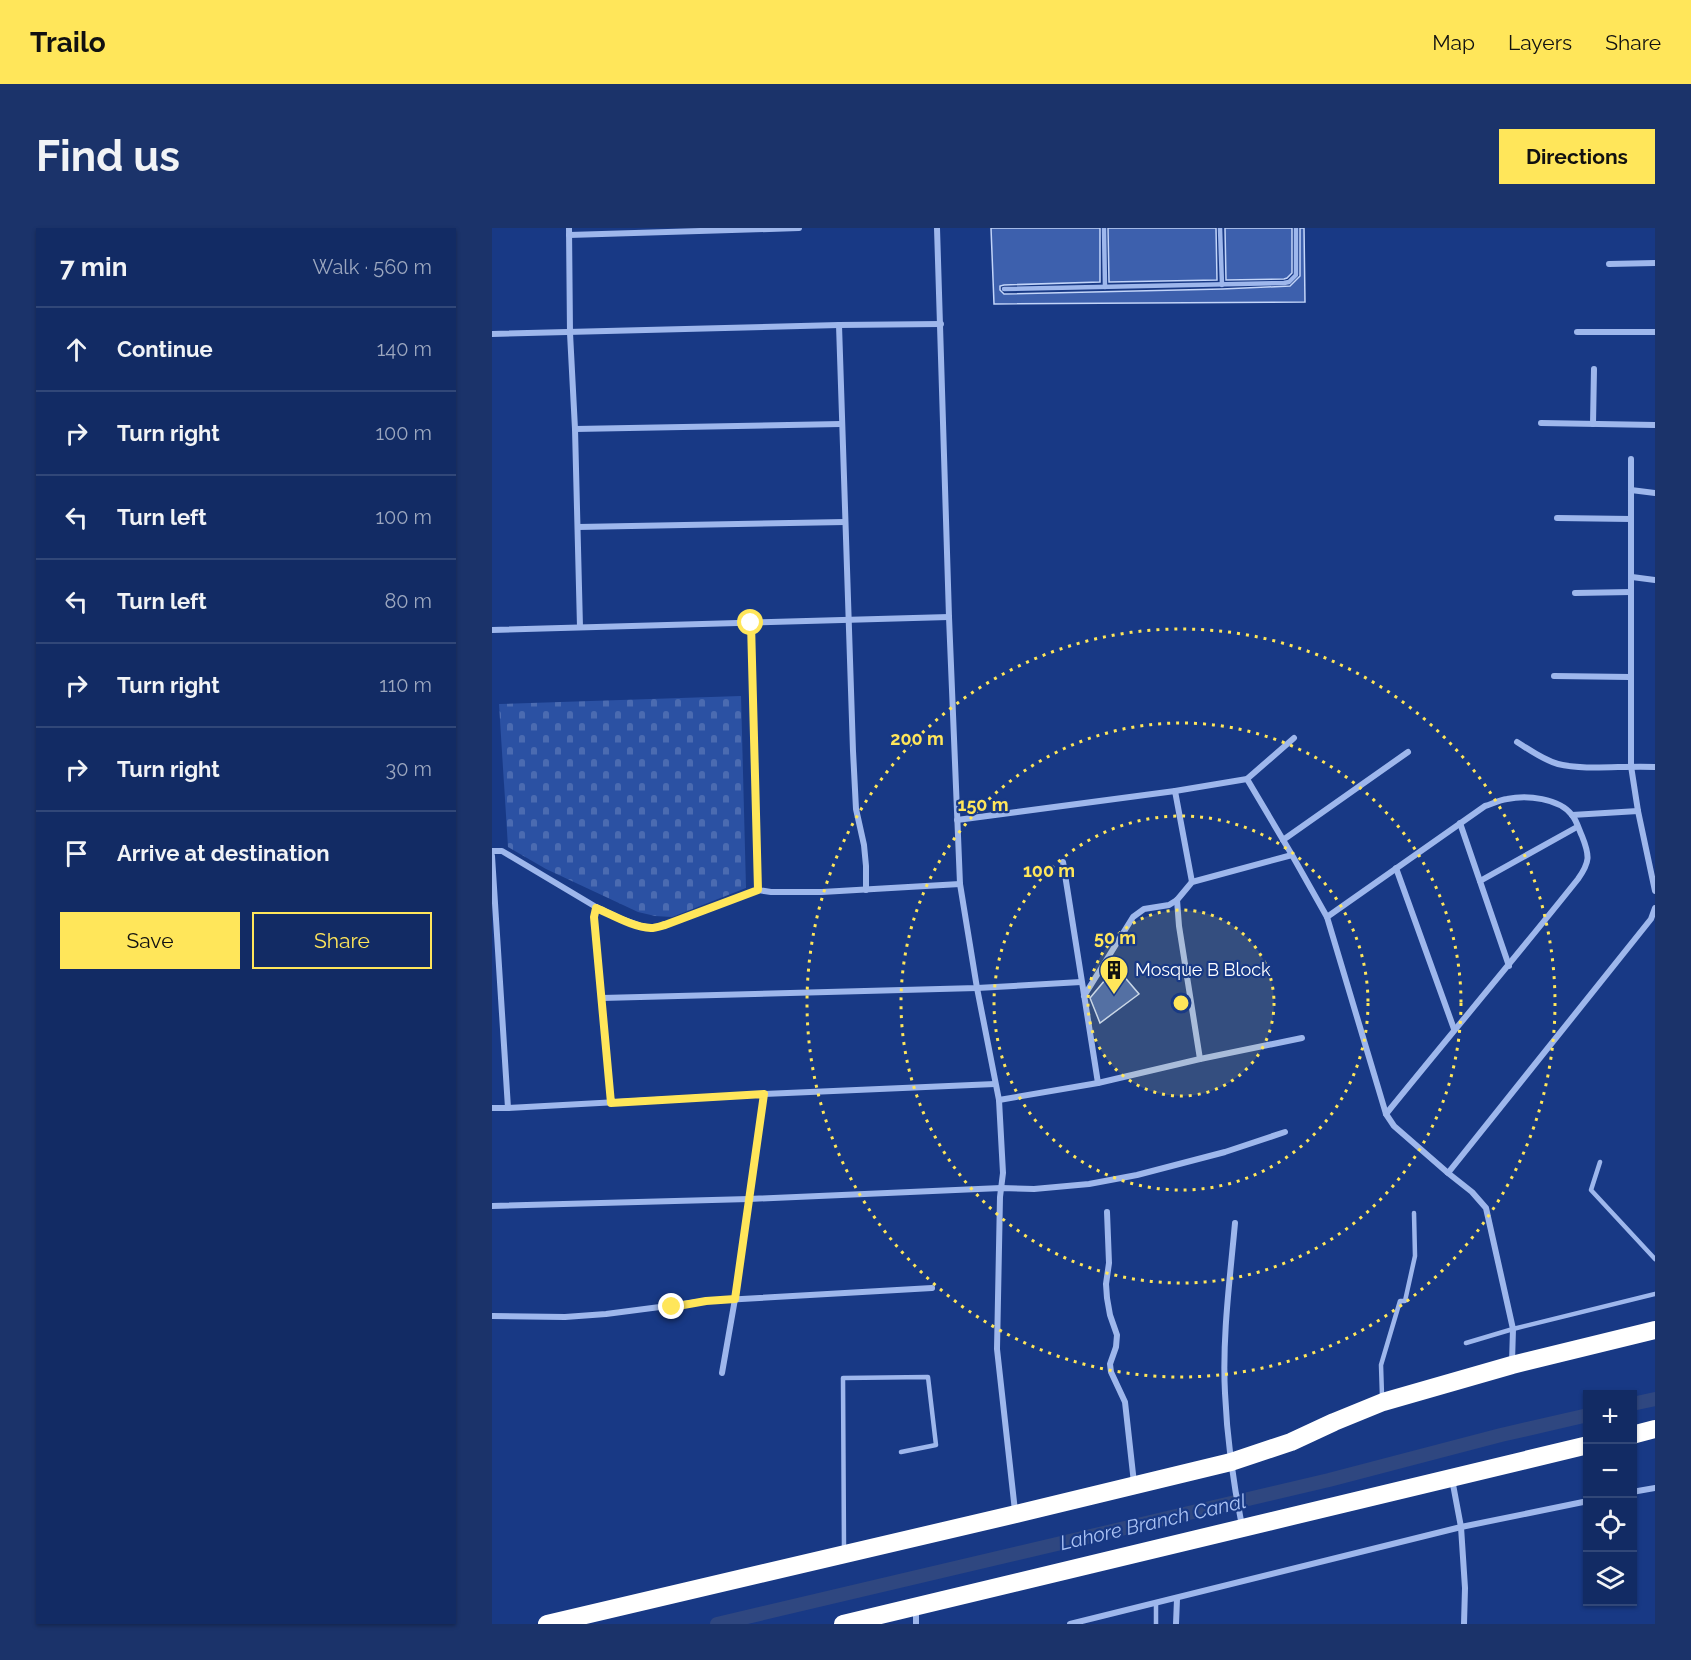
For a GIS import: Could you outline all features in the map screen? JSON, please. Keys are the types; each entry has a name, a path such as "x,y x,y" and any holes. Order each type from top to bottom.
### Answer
{"highway":[{"path":"547,1624 1231,1462 1291,1442 1383,1402 1512,1365 1655,1330"},
{"path":"1637,1433 1655,1429"},
{"path":"843,1624 1240,1520 1452,1477 1583,1446"}],"street":[{"path":"580,627 570,333 569,232 799,228"},
{"path":"937,228 960,884 999,1100 1003,1173 998,1349 1016,1514"},
{"path":"1609,264 1655,263"},
{"path":"492,334 941,324"},
{"path":"838,325 856,809 865,856 866,890"},
{"path":"1577,332 1655,332"},
{"path":"1593,424 1594,369"},
{"path":"1541,423 1655,425"},
{"path":"575,429 841,424"},
{"path":"1631,459 1631,766 1655,891"},
{"path":"1631,490 1655,493"},
{"path":"1557,518 1632,519"},
{"path":"578,527 845,522"},
{"path":"1632,577 1655,580"},
{"path":"1575,593 1632,592"},
{"path":"492,630 949,617"},
{"path":"751,623 758,890"},
{"path":"1554,676 1630,676"},
{"path":"957,820 1175,791 1247,779 1294,738"},
{"path":"1517,742 1537,755 1558,764 1593,767 1655,767"},
{"path":"1283,840 1408,752"},
{"path":"1247,779 1326,917 1386,1114 1394,1126 1472,1192 1486,1208 1513,1329 1512,1365"},
{"path":"1175,791 1192,882"},
{"path":"1326,917 1485,806 1506,799 1522,798 1552,802 1561,806 1572,815 1585,845 1588,857 1587,867 1509,966 1454,1029 1386,1114"},
{"path":"1572,815 1638,811"},
{"path":"1460,823 1509,966"},
{"path":"1480,881 1577,827"},
{"path":"492,851 502,851 596,908 641,926 652,928 758,890 771,892 866,890 960,884"},
{"path":"1084,996 1135,914 1144,909 1168,905 1176,900 1192,882 1292,855"},
{"path":"492,856 493,902 508,1108"},
{"path":"1063,862 1098,1083"},
{"path":"1396,868 1454,1029"},
{"path":"1176,900 1200,1059"},
{"path":"596,908 594,917 611,1103"},
{"path":"1448,1173 1651,919 1655,908"},
{"path":"602,998 977,988 1081,982"},
{"path":"492,1002 501,1003"},
{"path":"999,1100 1098,1083 1302,1038"},
{"path":"492,1108 995,1084"},
{"path":"722,1373 735,1299 764,1094"},
{"path":"492,1206 749,1199 1001,1188 1034,1189 1089,1184 1137,1175 1225,1152 1285,1132"},
{"path":"1107,1212 1109,1263 1107,1298 1117,1335 1116,1347 1110,1364 1111,1372 1125,1402 1134,1486"},
{"path":"1234,1222 1226,1330 1225,1381 1233,1481 1240,1520"},
{"path":"492,1316 565,1317 735,1299 932,1288"},
{"path":"1452,1477 1461,1527 1465,1588 1464,1624"},
{"path":"1637,1491 1655,1488"},
{"path":"1070,1624 1461,1527 1583,1503"},
{"path":"1176,1624 1177,1599"},
{"path":"916,1605 916,1624"}],"lane":[{"path":"1104,228 1105,287"},
{"path":"1220,228 1222,285"},
{"path":"1004,289 1284,284 1296,275 1296,228"},
{"path":"1600,1162 1591,1190 1655,1259"},
{"path":"1383,1402 1381,1365 1400,1301 1405,1301 1415,1256 1414,1213"},
{"path":"1466,1343 1655,1294"},
{"path":"844,1554 843,1378 928,1377 936,1444 901,1452"},
{"path":"1156,1603 1156,1624"}],"green space":[{"path":"741,696 746,888 672,917 655,916 638,912 546,869 508,847 499,704"}],"building":[{"path":"991,228 1100,228 1100,282 1000,286 1004,294 1290,286 1300,276 1300,228 1304,228 1305,302 994,304"},
{"path":"1108,228 1216,228 1217,280 1109,282"},
{"path":"1225,228 1292,228 1292,273 1284,279 1226,280"},
{"name":"Mosque B Block","path":"1116,967 1139,994 1100,1023 1090,998"}],"waterway":[{"name":"Lahore Branch Canal","path":"1637,1403 1655,1399"},
{"name":"Lahore Branch Canal","path":"717,1624 1329,1480 1583,1416"}],"place":[{"name":"Mosque B Block","path":"1114,996"}],"route":[{"path":"672,1307 735,1299 764,1094 611,1103 594,917 596,908 641,926 652,928 758,890 751,623"}]}
